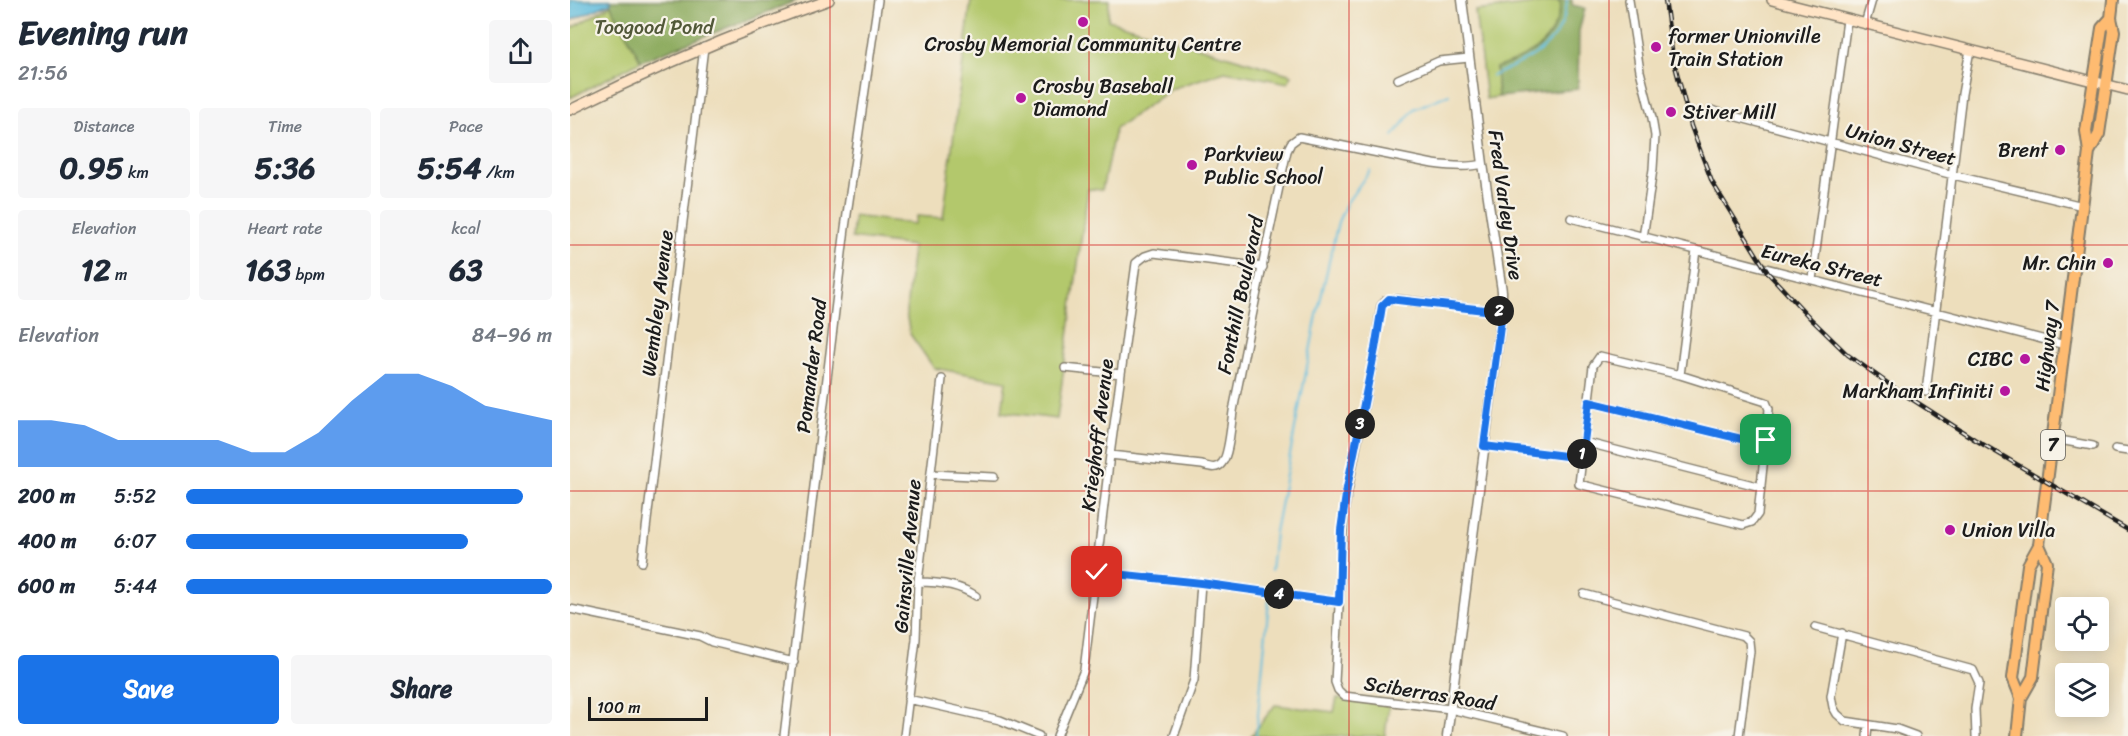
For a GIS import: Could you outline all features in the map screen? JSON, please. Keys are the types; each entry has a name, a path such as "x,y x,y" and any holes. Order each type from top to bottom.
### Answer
{"main road":[{"path":"570,110 635,77 704,47 829,0"},
{"path":"1772,0 2128,90"},
{"name":"Highway 7","path":"2089,152 2099,134 2114,31 2111,18 2114,0"},
{"name":"Highway 7","path":"2021,698 2013,678 2028,564 2039,545 2083,206 2089,152 2086,131 2102,28 2111,18"},
{"name":"Highway 7","path":"2017,736 2021,698 2033,677 2047,563 2039,545"}],"street":[{"name":"Pomander Road","path":"784,736 843,239 878,0"},
{"name":"Fred Varley Drive","path":"1447,736 1502,312 1502,291 1462,0"},
{"path":"1629,0 1640,70 1655,136 1643,238"},
{"path":"1865,24 1872,0"},
{"path":"1812,280 1847,20"},
{"name":"Wembley Avenue","path":"642,562 704,47"},
{"path":"1926,392 1962,94 1970,50"},
{"path":"1398,79 1439,61 1469,58"},
{"name":"Union Street","path":"1712,110 1953,175 2083,206"},
{"name":"Fonthill Boulevard","path":"1110,455 1210,467 1218,467 1222,464 1227,453 1233,408 1287,151 1299,137 1433,164 1455,166 1483,164"},
{"name":"Eureka Street","path":"1571,218 2065,345"},
{"path":"1680,375 1696,250"},
{"name":"Krieghoff Avenue","path":"1057,736 1084,670 1134,268 1139,260 1154,253 1263,267"},
{"name":"Sciberras Road","path":"1502,312 1397,299 1386,300 1382,306 1341,530 1335,682 1338,690 1344,696 1449,709 1563,736"},
{"path":"1600,356 1680,375 1766,402 1769,409 1758,514 1752,522 1743,525 1579,484 1593,366 1600,356"},
{"path":"1065,368 1121,374"},
{"name":"Gainsville Avenue","path":"904,736 916,639 918,582 942,379"},
{"path":"1589,402 1766,445"},
{"path":"2054,439 2093,446"},
{"path":"1584,442 1761,487"},
{"path":"1484,446 1582,458"},
{"path":"2115,449 2128,451"},
{"path":"931,474 994,477"},
{"path":"1097,572 1201,583 1339,602"},
{"path":"918,582 954,586 976,596"},
{"path":"1174,736 1194,680 1201,583"},
{"path":"1584,594 1744,636 1749,641 1750,651 1739,736"},
{"path":"570,609 700,636 712,642 794,662"},
{"path":"1815,627 1974,670 1979,683 1975,710 1976,736"},
{"path":"1842,633 1831,696 1833,707 1838,714 1845,721 1897,729 1916,736"},
{"path":"908,699 1000,720 1039,736"},
{"path":"1867,736 1868,725"}],"green space":[{"name":"Toogood Pond","path":"608,0 798,0 641,61"},
{"path":"971,0 1109,0 1108,20 1292,75 1288,83 1225,71 1171,89 1115,129 1102,190 1088,189 1057,419 1002,412 1006,381 934,368 910,334 906,313 913,246 852,238 854,216 915,224 917,216 943,218"},
{"path":"1558,0 1572,0 1572,5 1585,8 1579,31 1578,89 1498,97 1496,68 1531,53 1547,39 1558,18 1561,5"},
{"path":"1558,1 1561,5 1558,18 1547,39 1531,53 1496,68 1498,97 1486,99 1475,11"},
{"path":"611,5 641,61 570,98 570,29"},
{"path":"1337,698 1389,704 1385,736 1251,736 1275,705 1334,712"}],"water":[{"name":"Toogood Pond","path":"570,0 611,0 611,3 570,21"}],"waterway":[{"path":"1492,76 1531,57 1552,39 1565,15 1567,0"},
{"path":"1393,136 1414,109 1449,94"},
{"path":"1271,571 1275,532 1317,315 1338,222 1346,204 1370,170"},
{"path":"1256,736 1269,600"}],"railway":[{"path":"1665,0 1673,58 1691,126 1712,182 1768,273 1848,355 1974,439 2128,530"}],"place":[{"name":"Crosby Memorial Community Centre","path":"1083,22"},
{"name":"former Unionville Train Station","path":"1656,47"},
{"name":"Crosby Baseball Diamond","path":"1021,98"},
{"name":"Stiver Mill","path":"1671,112"},
{"name":"Brent","path":"2060,150"},
{"name":"Parkview Public School","path":"1192,165"},
{"name":"Mr. Chin","path":"2108,263"},
{"name":"CIBC","path":"2025,359"},
{"name":"Markham Infiniti","path":"2005,391"},
{"name":"Union Villa","path":"1950,530"}],"route":[{"path":"1097,572 1201,583 1339,602 1341,530 1347,488 1382,306 1389,299 1502,312 1484,446 1582,458 1589,402 1766,445 1766,440"}]}
